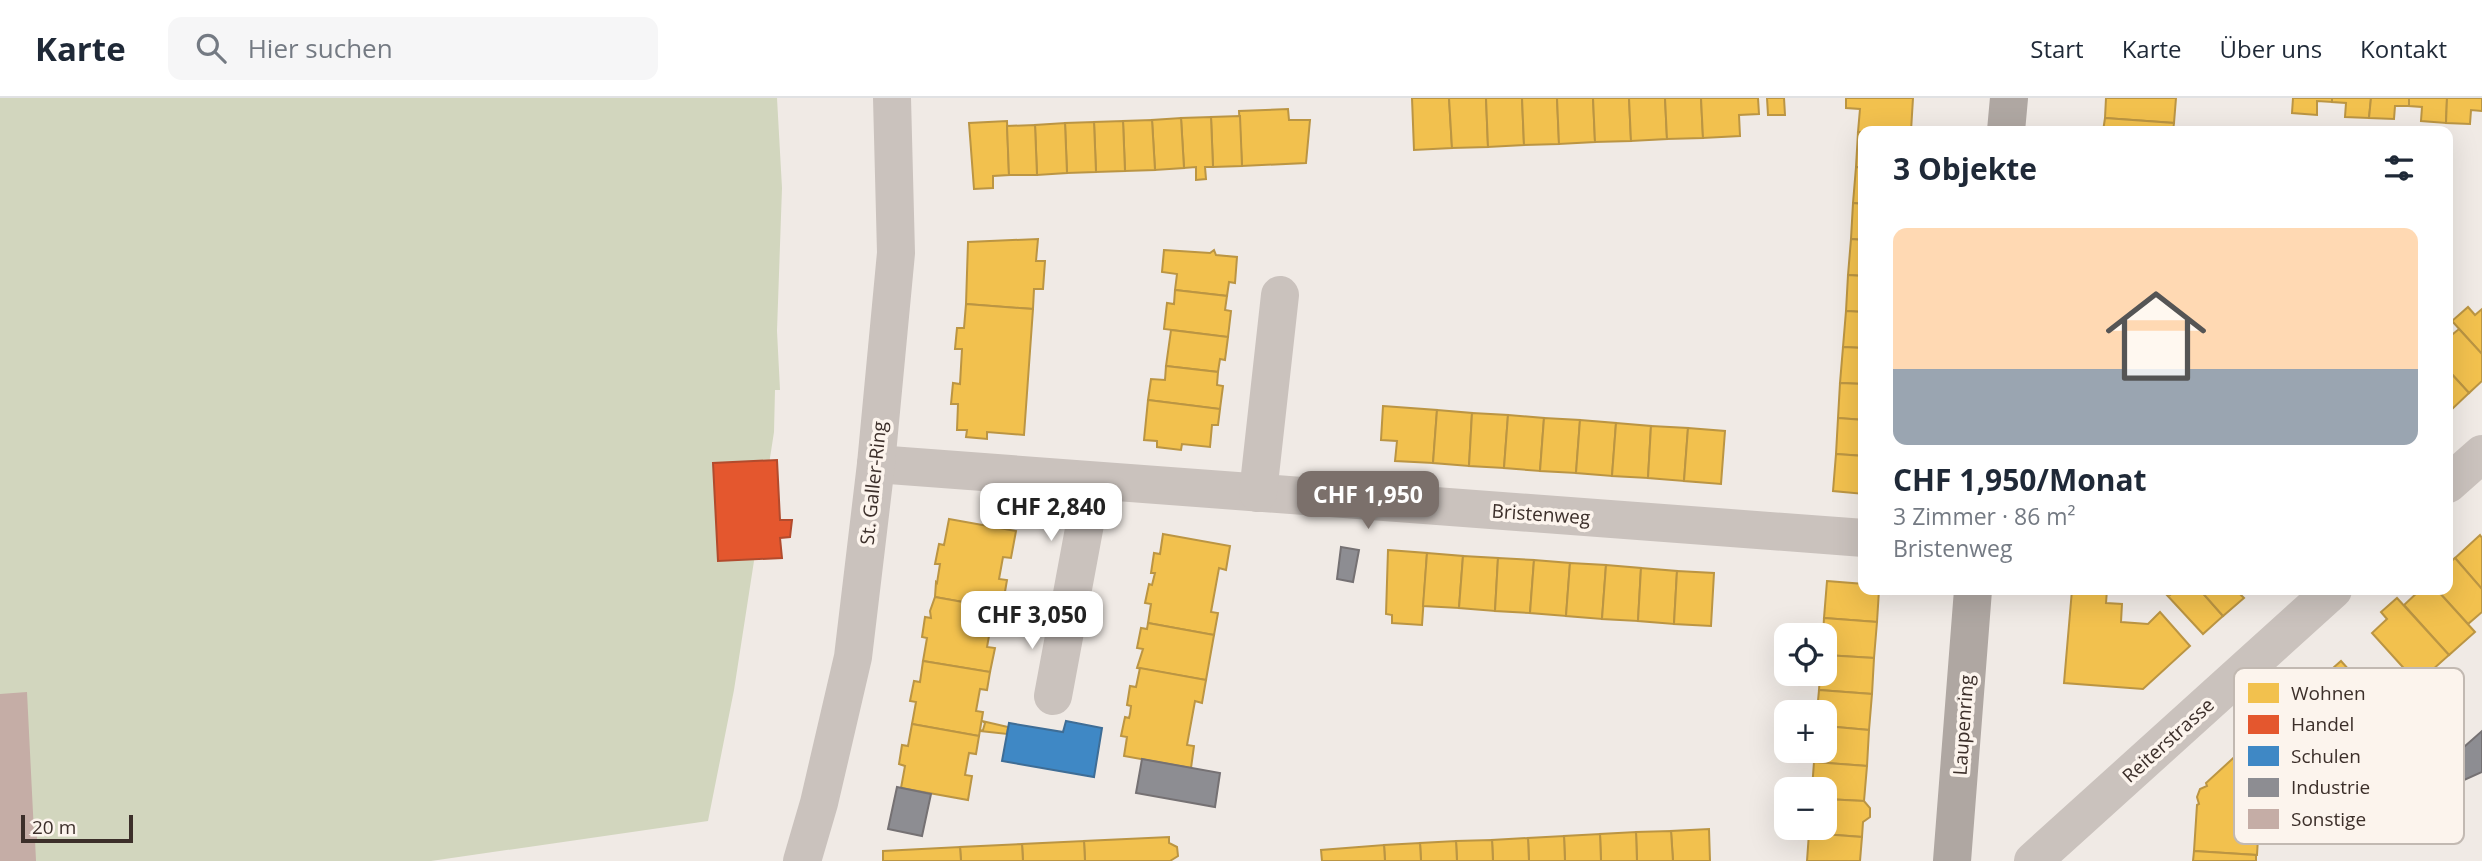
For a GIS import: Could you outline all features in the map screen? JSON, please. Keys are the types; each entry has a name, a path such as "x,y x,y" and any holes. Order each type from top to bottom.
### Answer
{"main road":[{"path":"2006,126 2009,98"},
{"name":"Laupenring","path":"1952,861 1973,595"}],"street":[{"name":"St. Galler-Ring","path":"802,861 819,803 853,657 876,464 897,253 892,98"},
{"path":"1258,493 1280,295"},
{"path":"2453,480 2482,454"},
{"name":"Bristenweg","path":"876,464 1858,538"},
{"path":"1053,696 1093,481"},
{"name":"Reiterstrasse","path":"2247,668 2327,595"},
{"name":"Reiterstrasse","path":"2034,861 2234,680"}],"green space":[{"path":"0,98 777,98 782,188 777,331 780,390 775,390 774,432 734,690 708,821 431,861 0,861"}],"building: Wohnen":[{"path":"1412,98 1449,98 1452,148 1414,150"},
{"path":"1449,98 1486,98 1488,147 1452,148"},
{"path":"1486,98 1522,98 1524,145 1488,147"},
{"path":"1522,98 1557,98 1559,144 1524,145"},
{"path":"1557,98 1593,98 1595,142 1559,144"},
{"path":"1593,98 1629,98 1631,141 1595,142"},
{"path":"1629,98 1665,98 1667,139 1631,141"},
{"path":"1665,98 1701,98 1703,138 1667,139"},
{"path":"1701,98 1758,98 1759,114 1739,115 1740,136 1703,138"},
{"path":"1767,98 1784,98 1785,115 1768,115"},
{"path":"1846,98 1913,98 1911,126 1859,126 1860,109 1846,108"},
{"path":"2106,98 2176,98 2174,123 2105,118"},
{"path":"2293,98 2332,98 2332,102 2317,101 2317,115 2292,113"},
{"path":"2332,98 2371,98 2369,118 2345,117 2346,103 2332,102"},
{"path":"2371,98 2409,98 2409,106 2395,106 2394,119 2369,118"},
{"path":"2409,98 2447,98 2446,123 2421,121 2422,107 2409,106"},
{"path":"2447,98 2482,98 2482,111 2471,110 2470,124 2446,123"},
{"path":"1288,109 1289,120 1310,120 1306,163 1242,166 1239,111"},
{"path":"1240,116 1242,166 1213,167 1211,117"},
{"path":"1211,117 1213,167 1205,167 1206,179 1196,180 1196,167 1184,168 1181,118"},
{"path":"1181,118 1184,168 1155,170 1152,120"},
{"path":"2105,118 2174,123 2174,126 2104,126"},
{"path":"1152,120 1155,170 1125,171 1123,121"},
{"path":"1007,121 1009,175 993,176 993,188 974,189 969,123"},
{"path":"1123,121 1125,171 1096,172 1094,122"},
{"path":"1094,122 1096,172 1067,173 1065,123"},
{"path":"1065,123 1067,173 1037,175 1035,125"},
{"path":"1035,125 1037,175 1009,175 1007,126"},
{"path":"1858,132 1858,167 1856,167"},
{"path":"1856,167 1858,203 1853,203"},
{"path":"1853,203 1858,203 1858,240 1851,239"},
{"path":"1038,239 1036,261 1045,261 1043,289 1034,289 1033,309 966,304 968,242"},
{"path":"1851,239 1858,240 1858,276 1848,275"},
{"path":"1164,250 1210,253 1214,250 1216,255 1237,257 1235,283 1229,282 1227,296 1175,290 1177,274 1162,272"},
{"path":"1848,275 1858,276 1858,312 1846,311"},
{"path":"1175,290 1227,296 1225,310 1231,311 1228,337 1164,329 1167,303 1174,304"},
{"path":"966,304 1033,309 1024,435 987,432 987,439 966,437 967,430 957,430 958,404 951,404 953,383 960,384 962,349 955,349 957,328 964,328"},
{"path":"2468,307 2475,315 2482,309 2482,354 2453,322"},
{"path":"1846,311 1858,312 1858,348 1843,347"},
{"path":"2459,329 2482,354 2482,381 2469,393 2453,375 2453,334"},
{"path":"1171,330 1228,337 1225,360 1220,359 1218,372 1166,366"},
{"path":"1843,347 1858,348 1858,384 1840,383"},
{"path":"1166,366 1218,372 1217,385 1223,386 1220,409 1148,400 1151,379 1165,380"},
{"path":"2453,375 2469,393 2453,408"},
{"path":"1840,383 1858,384 1858,420 1838,418"},
{"path":"1148,400 1220,409 1218,425 1212,425 1210,447 1182,444 1181,450 1157,447 1157,441 1144,440"},
{"path":"1383,406 1437,410 1433,463 1395,461 1397,441 1381,440"},
{"path":"1437,410 1472,413 1469,466 1433,463"},
{"path":"1472,413 1508,415 1504,468 1469,466"},
{"path":"1508,415 1544,418 1540,471 1504,468"},
{"path":"1544,418 1580,420 1576,473 1540,471"},
{"path":"1838,418 1858,420 1858,456 1836,454"},
{"path":"1580,420 1616,423 1612,476 1576,473"},
{"path":"1616,423 1651,426 1648,478 1612,476"},
{"path":"1651,426 1688,428 1684,481 1648,478"},
{"path":"1688,428 1725,431 1721,484 1684,481"},
{"path":"1836,454 1858,456 1858,493 1833,491"},
{"path":"949,519 1016,531 1011,558 1003,557 999,579 1007,580 1002,609 935,597 940,564 935,564 939,544 944,545"},
{"path":"1163,534 1230,546 1226,570 1219,568 1211,612 1218,613 1214,635 1148,623 1151,604 1145,603 1149,584 1152,585 1155,573 1151,573 1154,553 1160,554"},
{"path":"2480,535 2482,538 2482,589 2455,558"},
{"path":"1388,550 1427,553 1422,625 1392,623 1392,615 1386,614"},
{"path":"1427,553 1463,556 1459,608 1423,606"},
{"path":"1463,556 1498,558 1495,611 1459,608"},
{"path":"1498,558 1534,560 1530,613 1495,611"},
{"path":"2455,558 2482,589 2482,612 2468,624 2442,595 2453,595"},
{"path":"1534,560 1570,563 1566,616 1530,613"},
{"path":"1570,563 1606,565 1602,619 1566,616"},
{"path":"1606,565 1641,568 1638,621 1602,619"},
{"path":"1641,568 1677,571 1674,624 1638,621"},
{"path":"1677,571 1714,573 1711,626 1674,624"},
{"path":"1827,581 1858,584 1858,595 1879,595 1877,622 1824,618"},
{"path":"2072,595 2107,595 2106,603 2122,604 2121,622 2148,624 2160,612 2190,646 2143,689 2064,683"},
{"path":"2167,595 2204,595 2223,616 2203,634"},
{"path":"2204,595 2241,595 2244,598 2223,616"},
{"path":"2415,595 2442,595 2475,632 2449,655 2404,605"},
{"path":"935,597 1002,609 998,627 991,625 987,647 995,648 990,672 923,661 927,638 922,637 925,617 931,618 930,611"},
{"path":"2397,598 2449,655 2434,668 2404,668 2372,633 2387,619 2381,612"},
{"path":"1824,618 1877,622 1874,658 1837,656 1837,623 1824,623"},
{"path":"1148,623 1214,635 1206,680 1137,668 1143,649 1137,648 1141,628 1147,629"},
{"path":"1837,656 1874,658 1872,694 1819,690 1819,686 1837,686"},
{"path":"923,661 990,672 987,690 980,689 976,711 983,712 979,736 912,724 916,702 910,701 914,681 920,682"},
{"path":"2341,661 2347,668 2333,668"},
{"path":"1140,668 1206,680 1202,703 1195,701 1187,745 1194,746 1191,768 1124,756 1127,737 1121,736 1125,717 1129,718 1130,714 1131,706 1127,705 1130,686 1136,687"},
{"path":"1819,690 1872,694 1869,730 1837,727 1837,700 1818,700"},
{"path":"982,721 1008,727 1007,734 980,731 985,723"},
{"path":"912,724 979,736 976,754 969,753 965,775 972,776 968,800 901,788 905,766 899,764 902,745 908,746"},
{"path":"1837,727 1869,730 1867,766 1827,763 1837,763"},
{"path":"2234,757 2234,844 2258,844 2257,855 2194,851 2199,804 2197,797 2200,789 2207,786 2206,783"},
{"path":"1814,763 1867,766 1864,801 1837,800 1837,777 1813,777"},
{"path":"1837,800 1864,801 1870,808 1870,817 1863,822 1862,837 1837,835"},
{"path":"1709,829 1710,861 1673,861 1671,831"},
{"path":"1671,831 1673,861 1637,861 1636,832"},
{"path":"1636,832 1637,861 1601,861 1600,834"},
{"path":"1600,834 1601,861 1565,861 1564,836"},
{"path":"1837,835 1862,837 1860,861 1807,861 1808,840 1837,840"},
{"path":"1564,836 1565,861 1529,861 1528,838"},
{"path":"1169,837 1169,843 1177,847 1178,856 1170,861 1085,861 1084,841"},
{"path":"1528,838 1529,861 1493,861 1492,840"},
{"path":"1492,840 1493,861 1457,861 1456,841"},
{"path":"1084,841 1085,861 1023,861 1022,844"},
{"path":"1456,841 1457,861 1421,861 1420,843"},
{"path":"1420,843 1421,861 1385,861 1384,845"},
{"path":"1022,844 1023,861 961,861 960,847"},
{"path":"1384,845 1385,861 1322,861 1321,850"},
{"path":"960,847 961,861 883,861 883,851"},
{"path":"2194,851 2256,855 2256,861 2193,861"}],"building: Handel":[{"path":"777,460 780,520 792,520 790,537 780,538 782,558 718,561 713,463"}],"building: Schulen":[{"path":"1066,721 1102,728 1094,777 1002,761 1009,723 1063,732"}],"building: Industrie":[{"path":"1341,547 1359,550 1353,582 1337,579"},
{"path":"2482,731 2482,772 2464,780 2464,747"},
{"path":"1142,759 1220,773 1215,807 1136,793"},
{"path":"897,787 931,794 922,836 888,829"}],"building: Sonstige":[{"path":"27,692 34,833 37,833 36,861 0,861 0,694"}]}
